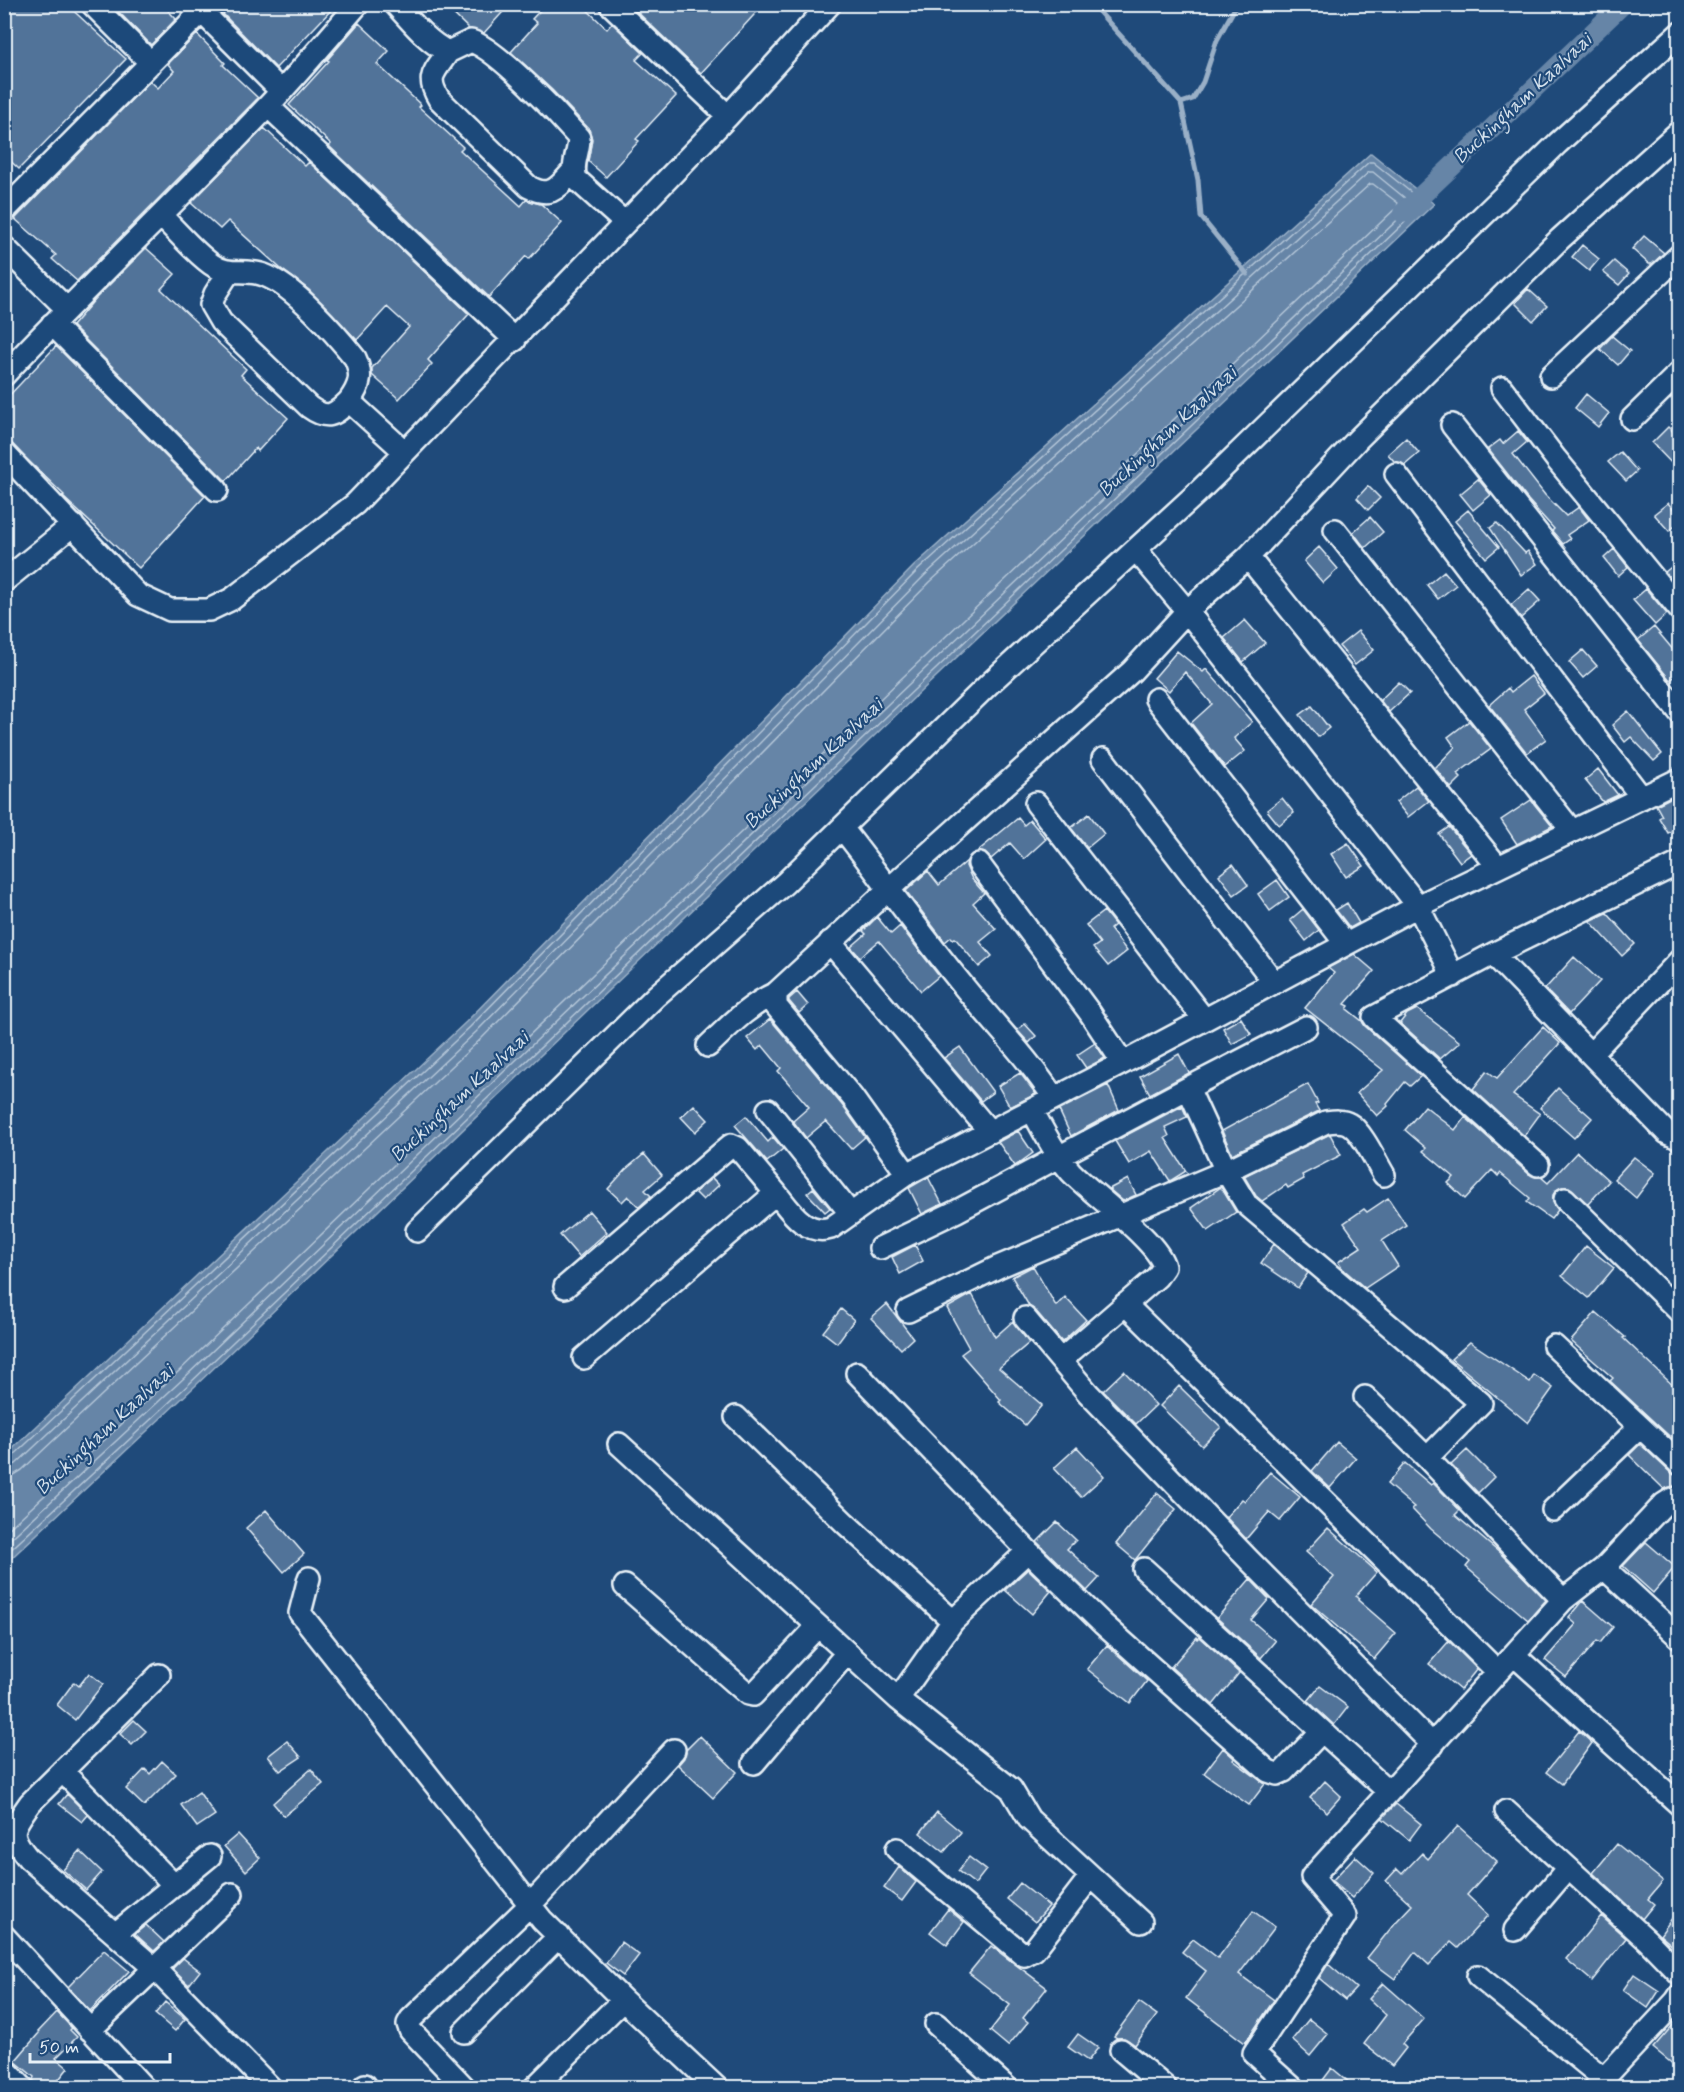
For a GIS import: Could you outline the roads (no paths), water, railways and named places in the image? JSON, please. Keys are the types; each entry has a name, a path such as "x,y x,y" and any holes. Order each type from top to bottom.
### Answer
{"street":[{"path":"92,4 152,63"},
{"path":"4,375 66,308 161,216 274,99 358,4"},
{"path":"395,4 421,32 448,52"},
{"path":"610,4 728,116"},
{"path":"5,456 138,594 170,610 209,610 232,600 356,504 728,116 830,4"},
{"path":"4,211 152,63 201,7 274,99 515,340"},
{"path":"417,1231 656,996 785,883 988,684 1136,550 1314,381 1558,143 1680,33"},
{"path":"573,171 556,189 549,192 540,192 521,179 439,99 431,87 432,76 448,52 471,41 498,58 579,138 579,149 574,160 573,171 576,179 625,224"},
{"path":"708,1046 745,1011 776,993 1132,671 1187,611 1248,557 1358,439 1455,342 1560,239 1680,131"},
{"path":"161,216 210,264 229,272 250,272 265,276 281,285 298,298 342,342 361,370 356,392 336,412 327,415 319,414 309,407 221,322 211,305 229,272"},
{"path":"4,247 66,308"},
{"path":"1551,376 1680,255"},
{"path":"52,324 217,490"},
{"path":"1632,419 1680,372"},
{"path":"1502,388 1556,459 1680,610"},
{"path":"349,401 405,452"},
{"path":"1452,425 1680,713"},
{"path":"1396,474 1642,798"},
{"path":"4,581 73,525"},
{"path":"1335,530 1572,831"},
{"path":"1136,550 1187,611 1418,906 1453,976"},
{"path":"1248,557 1498,867"},
{"path":"1155,699 1346,944"},
{"path":"1103,759 1274,982"},
{"path":"565,1287 731,1145 738,1148 799,1220 814,1229 831,1228 907,1174 1124,1063 1418,906 1680,779"},
{"path":"1036,803 1204,1019"},
{"path":"842,828 964,987 1034,1068 1054,1098"},
{"path":"1538,1165 1374,1017 1493,954 1680,863"},
{"path":"979,864 1124,1063"},
{"path":"830,942 990,1132"},
{"path":"1493,954 1592,1053 1667,1133 1680,1139"},
{"path":"1592,1053 1680,960"},
{"path":"776,993 776,1006 852,1097 907,1174"},
{"path":"880,1248 957,1211 1306,1026"},
{"path":"1188,1088 1226,1171 1246,1204 1481,1403 1426,1458"},
{"path":"768,1110 850,1213"},
{"path":"1032,1110 1058,1156 1101,1201 1156,1251 1164,1268 1157,1277 1061,1360"},
{"path":"908,1311 998,1267 1226,1171 1326,1122 1339,1121 1350,1124 1359,1133 1384,1175"},
{"path":"584,1358 776,1193"},
{"path":"1565,1199 1680,1312"},
{"path":"1125,1304 1498,1672"},
{"path":"1025,1318 1088,1393 1250,1561 1433,1745"},
{"path":"1554,1346 1680,1464"},
{"path":"857,1373 1028,1551 1103,1624 1268,1771 1277,1774 1284,1771 1321,1732"},
{"path":"1365,1397 1563,1600"},
{"path":"736,1417 859,1537 953,1621"},
{"path":"1553,1510 1640,1427"},
{"path":"619,1444 898,1700 1011,1789 1029,1819 1141,1922"},
{"path":"1293,2088 1254,2054 1345,1916 1312,1877 1563,1600 1604,1568 1664,1504 1680,1499"},
{"path":"898,1700 953,1621 1028,1551"},
{"path":"1604,1568 1680,1638"},
{"path":"1144,1569 1389,1792"},
{"path":"309,1578 300,1613 530,1905 623,2000 714,2086"},
{"path":"625,1586 748,1694 753,1695 817,1627"},
{"path":"754,1763 846,1654"},
{"path":"1514,1655 1680,1805"},
{"path":"159,1675 30,1803 14,1827 15,1842 28,1858 153,1968 271,2088"},
{"path":"465,2088 414,2035 408,2024 530,1905 674,1750"},
{"path":"62,1771 174,1885"},
{"path":"1506,1811 1672,1964 1680,1974"},
{"path":"897,1848 1024,1955 1034,1950 1091,1876"},
{"path":"115,1934 210,1856"},
{"path":"1515,1930 1568,1868"},
{"path":"90,2030 232,1894"},
{"path":"4,1936 144,2088"},
{"path":"465,2032 559,1936"},
{"path":"1478,1976 1599,2083 1680,1995"},
{"path":"534,2088 623,2000"},
{"path":"936,2024 1006,2088"},
{"path":"1121,2050 1166,2088"},
{"path":"4,2068 23,2088"}],"water":[{"path":"1371,153 1434,204 193,1388 5,1564 5,1456 466,1022 914,566"}],"waterway":[{"path":"1092,4 1181,103 1198,180 1201,217 1247,274"},
{"path":"1181,103 1193,99 1203,82 1217,40 1237,4"},
{"name":"Buckingham Kaalvaai","path":"1403,213 1623,4"}]}
